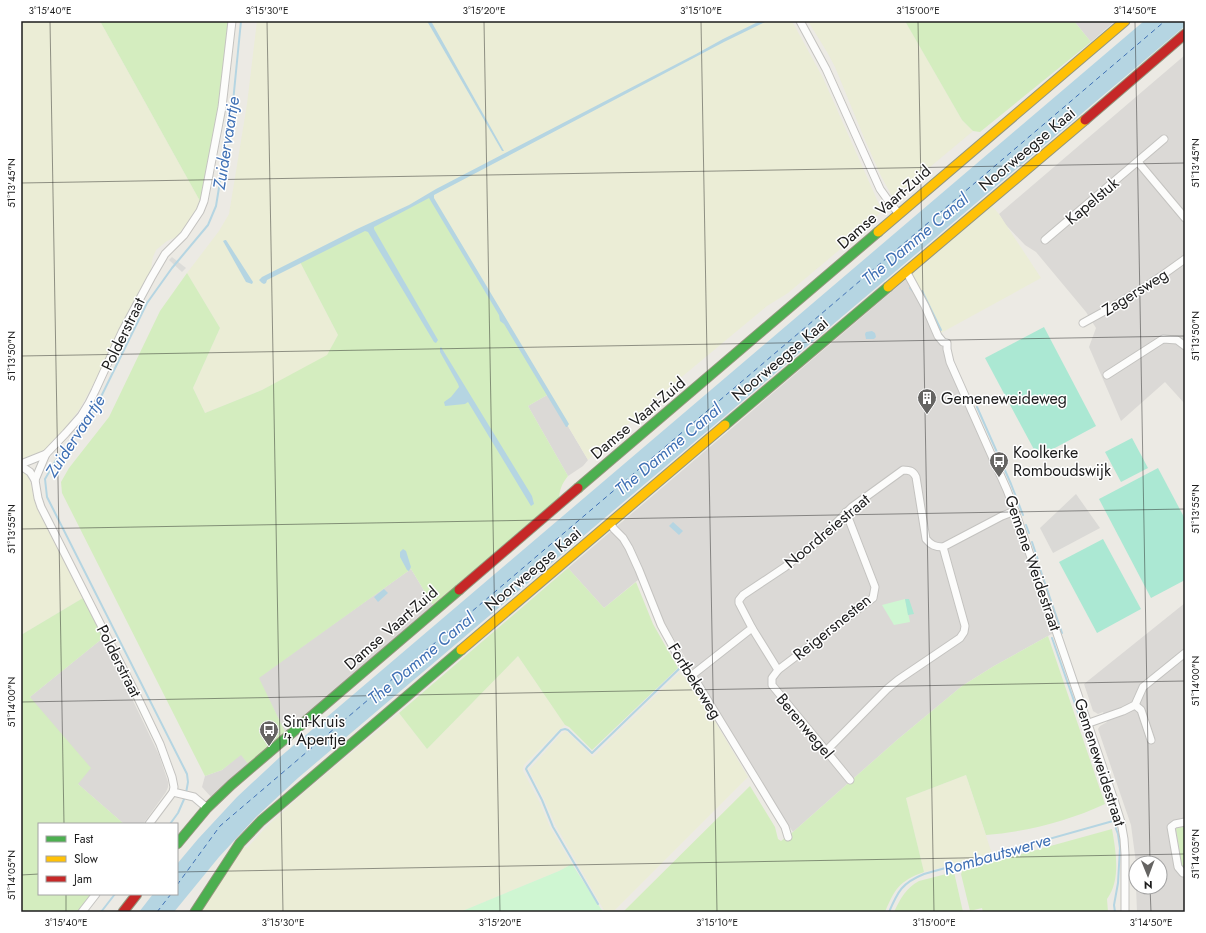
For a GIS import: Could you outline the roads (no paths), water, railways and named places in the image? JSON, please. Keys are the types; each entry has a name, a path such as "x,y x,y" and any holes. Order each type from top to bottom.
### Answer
{"street":[{"name":"Polderstraat","path":"176,792 160,744 46,518 38,498 35,480 46,454 66,433 89,404 122,332 150,278 165,254 184,235 200,211 204,201 222,107 232,21"},
{"path":"800,21 830,76 880,189 899,214"},
{"name":"Damse Vaart-Zuid","path":"178,843 207,808 231,785 1125,21"},
{"name":"Noorweegse Kaai","path":"195,912 240,843 261,821 1185,34"},
{"name":"Kapelstuk","path":"1045,240 1164,140"},
{"path":"1138,162 1185,218"},
{"name":"Zagersweg","path":"1083,323 1148,285 1185,259"},
{"name":"Gemene Weidestraat","path":"906,271 925,306 938,336 943,342 947,343 950,362 1008,490 1075,684"},
{"path":"1107,375 1163,339 1177,340 1185,346"},
{"path":"35,480 30,472 21,465 46,454"},
{"name":"Noordreiestraat","path":"752,628 739,604 739,600 743,595 785,568 820,539 846,512 903,470 910,470 916,477 926,538 930,544 936,547 943,547"},
{"path":"826,750 886,689 960,638 964,632 965,626 943,547 1002,516 1015,511"},
{"name":"Reigersnesten","path":"778,670 873,598 875,587 846,512"},
{"name":"Fortbekeweg","path":"610,523 623,538 629,548 661,625 683,665 696,681 784,827 788,837"},
{"path":"691,676 752,628"},
{"name":"Berenwegel","path":"752,628 778,670 772,678 772,685 850,780"},
{"path":"1089,723 1123,711 1135,705 1143,687 1185,653"},
{"name":"Gemeneweidestraat","path":"1075,684 1123,830 1125,854 1125,912"},
{"path":"1135,705 1140,710 1151,740"},
{"path":"150,823 176,792 194,797 207,808"},
{"path":"1185,822 1175,824 1171,828 1178,867 1183,873 1185,873"},
{"path":"82,912 95,895"},
{"path":"123,912 136,895"}],"water":[{"path":"427,21 431,21 504,151 502,151"},
{"path":"760,21 767,21 724,42 434,195 434,198 569,424 567,427 504,324 500,321 499,315 429,198 374,227 374,229 438,340 436,343 368,232 365,231 267,280 264,284 259,280 262,277 357,229 409,205 436,189"},
{"name":"The Damme Canal","path":"1144,21 1185,21 1185,26 298,778 256,817 219,857 174,912 139,912 152,895 178,895 178,863 237,797 280,757"},
{"path":"225,240 253,282 252,284 246,282 223,241"},
{"path":"872,331 875,333 876,337 874,339 866,339 866,332"},
{"path":"441,347 532,496 534,504 531,506 468,402 465,404 445,406 444,402 451,397 459,387 440,352"},
{"path":"673,522 683,531 679,535 669,526"},
{"path":"403,549 406,551 411,567 409,571 400,557 400,552"},
{"path":"384,589 388,593 378,602 374,597"}],"waterway":[{"name":"Zuidervaartje","path":"186,793 188,782 187,774 47,497 45,479 56,460 95,409 147,303 172,268 208,225 216,206 233,102 241,21"},
{"name":"Rombautswerve","path":"910,288 914,292"},
{"name":"Rombautswerve","path":"922,291 941,330"},
{"name":"Rombautswerve","path":"977,407 1023,515"},
{"name":"Rombautswerve","path":"1026,525 1029,533"},
{"name":"Rombautswerve","path":"1032,542 1038,560"},
{"name":"Rombautswerve","path":"1039,566 1062,633"},
{"name":"Rombautswerve","path":"1052,638 1109,801"},
{"path":"598,904 553,827 542,800 526,769 561,730 565,729 568,730 592,753 682,666"},
{"name":"Zuidervaartje","path":"171,823 178,813 185,797"},
{"name":"Rombautswerve","path":"889,912 898,893 906,884 917,877 1113,821 1113,812"},
{"path":"1113,821 1118,834 1120,848 1118,883 1114,905 1115,912"},
{"name":"Zuidervaartje","path":"101,912 114,895"}],"place":[{"name":"Gemeneweideweg","path":"927,415"},
{"name":"Koolkerke Romboudswijk","path":"999,478"},
{"name":"Sint-Kruis 't Apertje","path":"269,747"}]}
